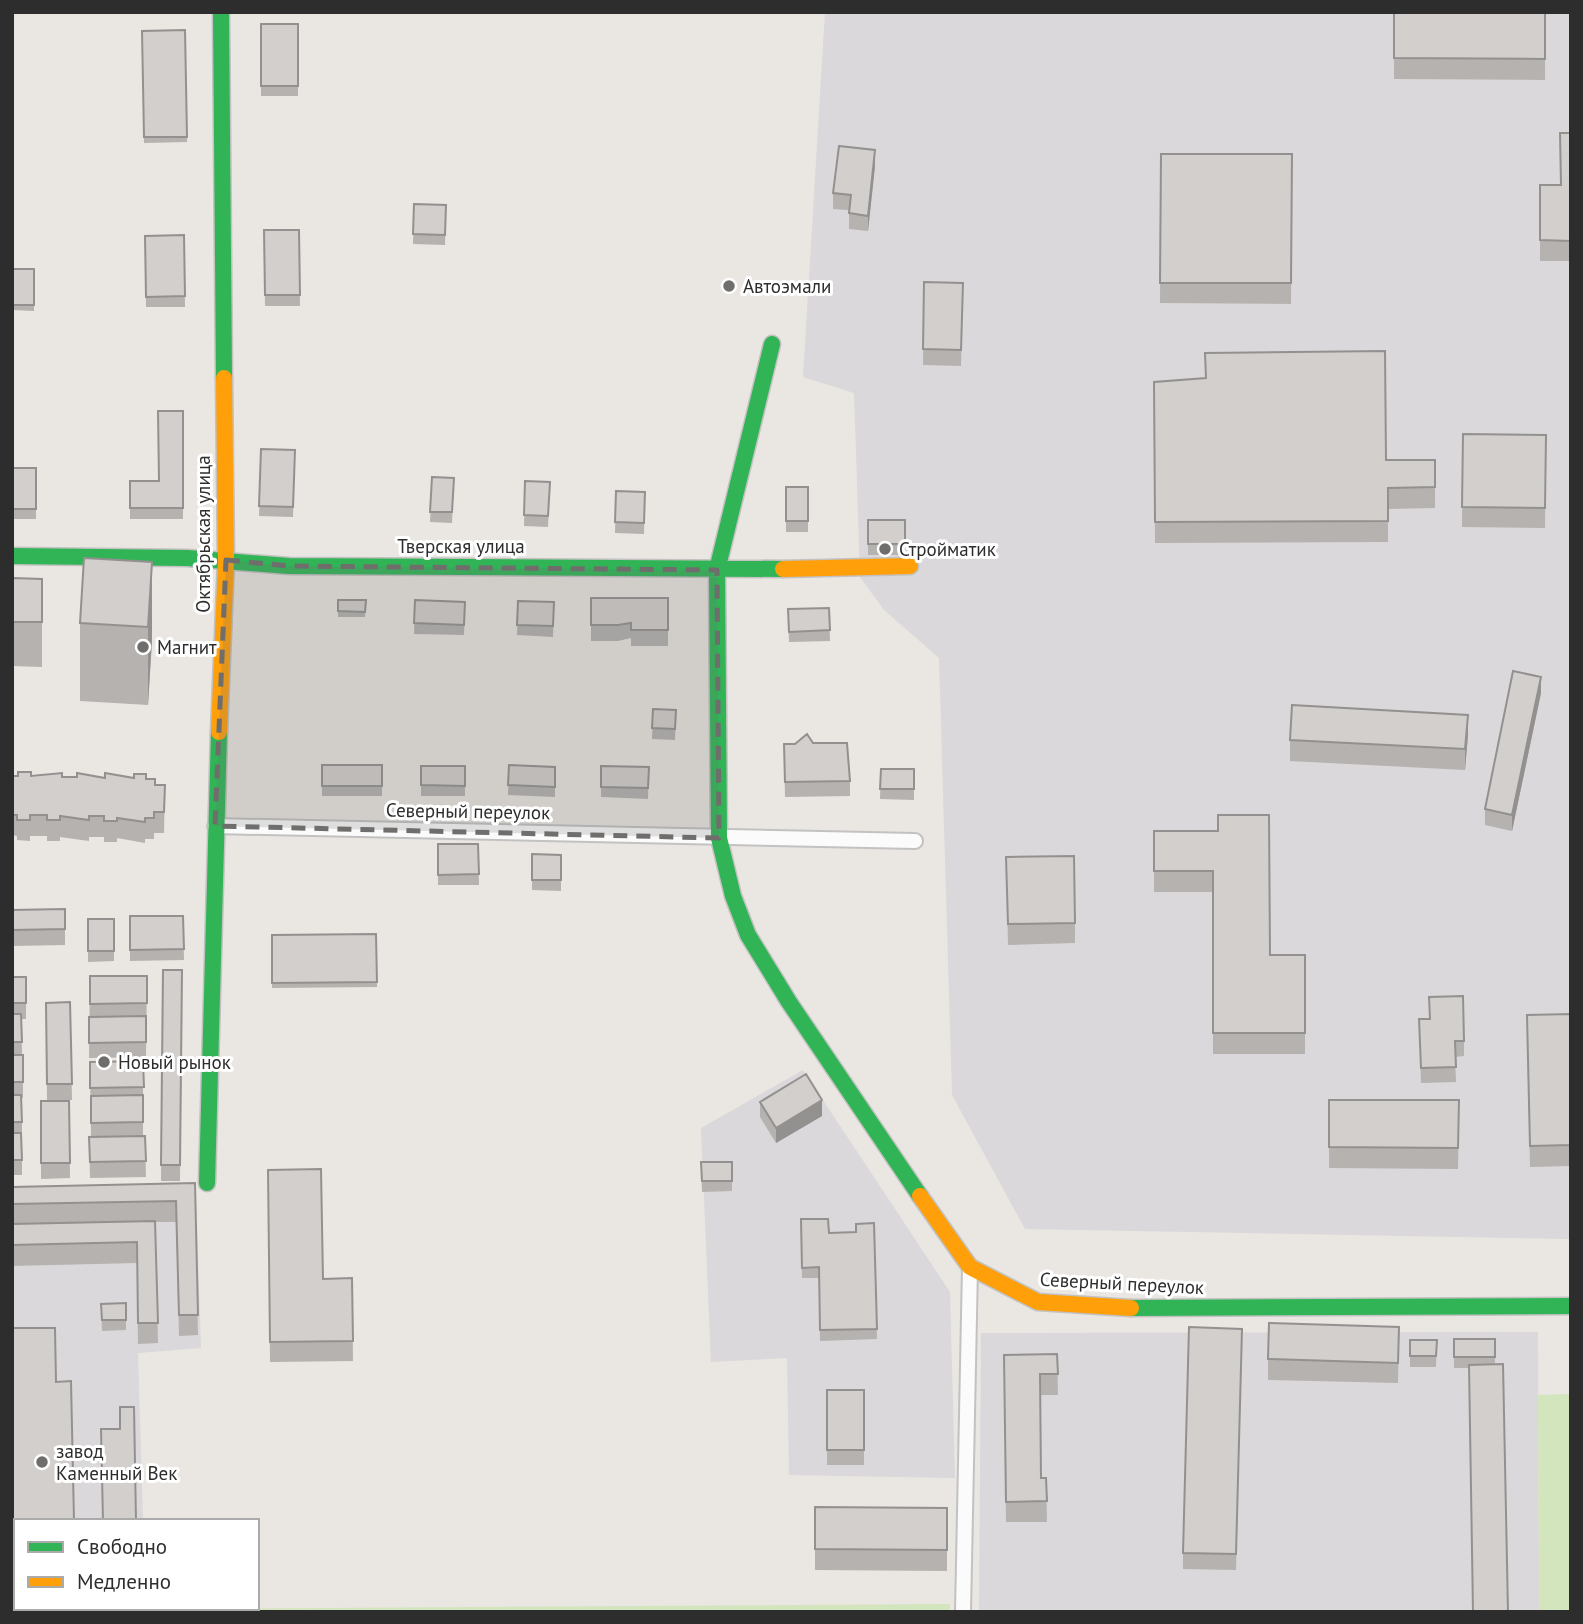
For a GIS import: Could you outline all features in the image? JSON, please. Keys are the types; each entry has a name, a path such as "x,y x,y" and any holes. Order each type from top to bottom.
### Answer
{"street":[{"name":"Октябрьская улица","path":"207,1183 215,826 226,560 221,12"},
{"path":"719,838 717,570 772,344"},
{"name":"Тверская улица","path":"12,556 226,560 289,566 717,570 910,566"},
{"name":"Северный переулок","path":"215,826 915,841"},
{"name":"Северный переулок","path":"719,838 733,896 748,935 789,1002 970,1267 1038,1302 1051,1303 1155,1309 1571,1306"},
{"path":"963,1612 970,1267"}],"highlighted area":[{"path":"226,560 289,566 717,570 719,838 215,826"}],"shaded area":[{"path":"825,12 1571,12 1571,1239 1025,1229 952,1095 939,658 884,610 860,577 854,393 803,377"},
{"path":"803,1070 950,1292 955,1478 789,1475 787,1358 711,1362 701,1128"},
{"path":"196,1201 201,1348 138,1353 143,1519 14,1519 14,1596 12,1596 12,1206"},
{"path":"1538,1332 1539,1612 979,1612 981,1333"}],"green space":[{"path":"1571,1394 1571,1612 1539,1612 1538,1395"},
{"path":"950,1604 950,1612 12,1612"}],"building":[{"path":"1394,12 1545,13 1545,59 1394,58"},
{"path":"261,24 298,24 298,86 261,86"},
{"path":"185,30 187,137 144,137 142,31"},
{"path":"1560,133 1571,133 1571,241 1540,240 1540,185 1561,185"},
{"path":"839,146 875,150 868,216 849,213 851,195 833,193"},
{"path":"1161,154 1292,154 1291,283 1160,283"},
{"path":"414,204 446,205 445,235 413,234"},
{"path":"264,230 299,230 300,295 265,295"},
{"path":"184,235 185,296 146,297 145,236"},
{"path":"12,269 34,269 34,305 12,305"},
{"path":"924,282 963,283 961,350 923,349"},
{"path":"1385,351 1386,460 1435,460 1435,487 1388,488 1388,521 1155,522 1154,382 1206,378 1205,353"},
{"path":"158,411 183,411 183,508 130,508 130,481 159,481"},
{"path":"1463,434 1546,435 1545,508 1462,507"},
{"path":"261,449 295,450 293,507 259,506"},
{"path":"12,468 36,468 36,509 12,509"},
{"path":"432,477 454,478 452,512 430,512"},
{"path":"525,481 550,482 548,516 524,515"},
{"path":"786,487 808,487 808,521 786,521"},
{"path":"616,491 645,492 644,523 615,522"},
{"path":"868,520 905,520 905,544 868,544"},
{"path":"84,558 152,562 148,627 80,623"},
{"path":"12,578 42,579 42,622 12,622"},
{"path":"591,598 668,598 668,630 631,630 631,623 591,625"},
{"path":"338,600 366,600 365,612 338,611"},
{"path":"415,600 465,602 464,625 414,623"},
{"path":"518,601 554,602 553,626 517,625"},
{"path":"829,608 830,630 789,632 788,609"},
{"path":"1513,671 1541,677 1512,815 1485,809"},
{"path":"1292,705 1468,715 1465,749 1290,740"},
{"path":"653,709 676,710 675,729 652,728"},
{"path":"807,734 813,743 847,743 850,781 785,782 784,744 795,744"},
{"path":"322,765 382,765 382,786 322,786"},
{"path":"509,765 555,767 555,787 508,785"},
{"path":"421,766 465,766 465,786 421,785"},
{"path":"601,766 649,767 648,788 601,787"},
{"path":"881,769 914,769 914,789 880,789"},
{"path":"18,772 31,772 31,776 62,773 62,777 77,777 77,773 105,778 105,773 134,778 134,774 146,774 146,779 155,779 155,785 165,785 164,812 154,812 154,818 145,818 145,822 117,818 117,821 104,821 104,816 89,816 89,820 60,816 60,820 47,820 47,815 30,815 30,820 17,820 17,815 12,815 12,776 18,776"},
{"path":"1218,815 1269,815 1270,955 1305,955 1305,1033 1213,1033 1213,871 1154,871 1154,831 1218,831"},
{"path":"438,844 478,844 479,874 438,875"},
{"path":"532,854 561,855 561,880 532,880"},
{"path":"1074,856 1075,923 1008,924 1006,857"},
{"path":"65,909 65,929 12,930 12,910"},
{"path":"130,916 183,916 184,949 130,950"},
{"path":"88,919 114,919 114,951 88,951"},
{"path":"376,934 377,982 272,983 272,935"},
{"path":"163,970 182,970 180,1165 161,1165"},
{"path":"90,976 147,976 147,1003 90,1004"},
{"path":"12,977 26,977 26,1003 12,1003"},
{"path":"1463,996 1464,1041 1455,1041 1456,1067 1421,1068 1419,1019 1430,1019 1429,997"},
{"path":"70,1002 72,1084 47,1084 46,1003"},
{"path":"12,1014 21,1014 22,1042 12,1042"},
{"path":"1571,1014 1571,1145 1530,1146 1527,1015"},
{"path":"146,1016 146,1042 89,1043 89,1017"},
{"path":"12,1055 23,1055 23,1082 12,1082"},
{"path":"143,1061 144,1087 90,1088 90,1062"},
{"path":"806,1074 822,1100 776,1128 760,1102"},
{"path":"12,1095 21,1095 22,1122 12,1122"},
{"path":"143,1095 143,1122 91,1123 91,1096"},
{"path":"1329,1100 1459,1100 1458,1148 1329,1147"},
{"path":"41,1101 69,1101 70,1163 41,1163"},
{"path":"12,1133 21,1133 22,1160 12,1160"},
{"path":"145,1136 146,1161 90,1162 89,1137"},
{"path":"701,1162 732,1162 732,1181 702,1181"},
{"path":"321,1169 323,1279 352,1278 353,1341 270,1342 268,1170"},
{"path":"195,1183 198,1315 179,1315 176,1201 12,1204 12,1187"},
{"path":"801,1219 828,1219 829,1233 856,1232 856,1224 874,1223 877,1329 820,1330 819,1267 802,1268"},
{"path":"155,1221 158,1323 138,1323 137,1242 12,1245 12,1224"},
{"path":"126,1303 126,1320 102,1320 101,1304"},
{"path":"1269,1323 1399,1327 1398,1363 1268,1359"},
{"path":"1189,1327 1242,1329 1236,1554 1183,1553"},
{"name":"завод Каменный Век","path":"12,1328 55,1328 56,1382 71,1381 74,1519 14,1519 12,1544"},
{"path":"1454,1339 1495,1339 1495,1357 1454,1357"},
{"path":"1410,1340 1437,1340 1436,1356 1410,1356"},
{"path":"1057,1354 1058,1374 1040,1374 1041,1478 1046,1478 1047,1501 1006,1502 1004,1355"},
{"path":"1503,1364 1508,1612 1473,1612 1469,1365"},
{"path":"827,1390 864,1390 864,1450 827,1450"},
{"path":"120,1407 134,1407 136,1519 103,1519 101,1429 120,1429"},
{"path":"815,1507 947,1508 947,1550 815,1549"}],"traffic: fast":[{"path":"221,12 224,378"},
{"path":"772,344 717,570 719,838 733,896 748,935 789,1002 920,1196"},
{"path":"12,556 187,558 289,566 783,569"},
{"path":"207,1183 219,732"},
{"path":"1131,1308 1571,1306"}],"traffic: slow":[{"path":"219,732 226,560 224,378"},
{"path":"783,569 910,566"},
{"path":"920,1196 970,1267 1038,1302 1131,1308"}],"place":[{"name":"Автоэмали","path":"729,286"},
{"name":"Стройматик","path":"885,549"},
{"name":"Магнит","path":"143,647"},
{"name":"Новый рынок","path":"104,1062"},
{"name":"завод Каменный Век","path":"42,1462"}]}
